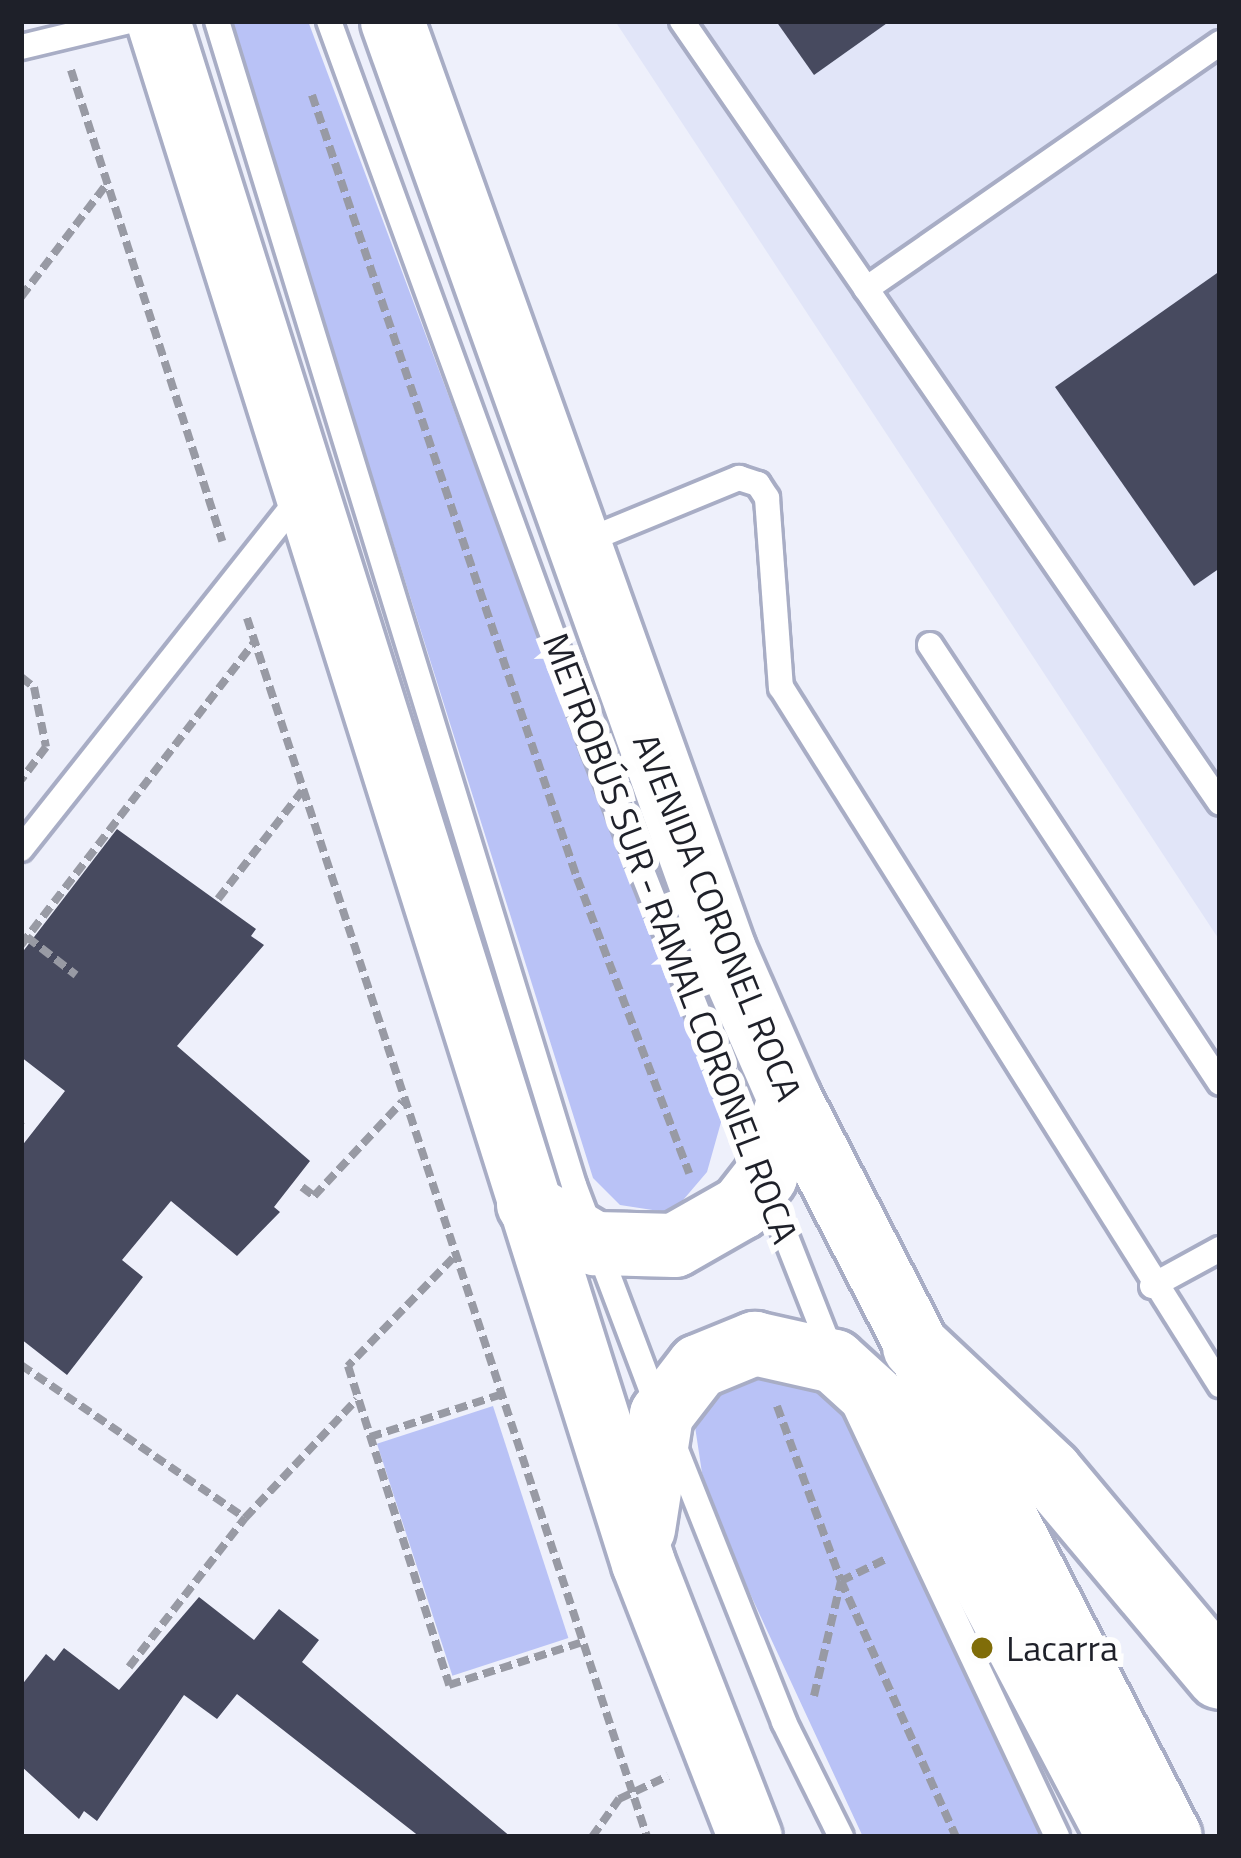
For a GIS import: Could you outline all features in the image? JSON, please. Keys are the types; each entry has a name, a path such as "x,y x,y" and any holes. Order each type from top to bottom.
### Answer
{"highway":[{"path":"916,1347 1049,1472 1220,1676"}],"main road":[{"path":"158,21 302,495 643,1563 750,1837"},
{"name":"AVENIDA CORONEL ROCA","path":"392,21 574,545 724,950 790,1098 1170,1837"},
{"path":"528,1204 594,1243 634,1250 710,1230 765,1176 790,1098"},
{"path":"643,1563 649,1456 661,1414 698,1366 754,1343 834,1361 889,1411 914,1449 1118,1837"}],"lane":[{"path":"21,47 62,41 129,21"},
{"path":"217,21 594,1243 784,1722 841,1837"},
{"name":"METROBÚS SUR - RAMAL CORONEL ROCA","path":"329,21 594,748 834,1361 1057,1837"},
{"path":"682,21 1220,803"},
{"path":"866,289 1220,44"},
{"path":"574,545 739,478 758,484 767,498 781,687 1152,1286 1220,1385"},
{"path":"21,849 302,495"},
{"path":"930,645 1220,1083"},
{"path":"1152,1286 1220,1250"}],"path":[{"path":"62,41 646,1837"},
{"path":"309,88 577,878 710,1230"},
{"path":"21,296 107,184"},
{"path":"76,975 24,941 255,641"},
{"path":"21,677 34,687 46,747 21,780"},
{"path":"218,899 303,790"},
{"path":"302,1187 314,1196 403,1101"},
{"path":"454,1257 348,1366 449,1685 580,1643"},
{"path":"754,1343 841,1581 956,1837"},
{"path":"21,1366 244,1518"},
{"path":"370,1437 499,1395"},
{"path":"129,1667 244,1518 358,1398"}],"shaded area":[{"path":"229,21 308,21 623,861 725,1108 707,1172 672,1213 620,1205 593,1178"},
{"path":"615,21 1220,21 1220,941"},
{"path":"822,1358 1068,1837 863,1837 727,1544 702,1473 694,1420 709,1382"},
{"path":"493,1406 568,1638 452,1676 377,1444"}],"building":[{"path":"776,21 890,21 814,75"},
{"path":"1220,271 1220,568 1194,586 1055,387"},
{"path":"117,829 256,929 251,936 264,945 177,1046 310,1161 274,1207 280,1212 237,1256 171,1201 122,1260 143,1277 67,1375 21,1339 21,1147 65,1091 21,1057 21,954"},
{"path":"199,1597 254,1640 279,1609 319,1640 302,1662 511,1837 420,1837 237,1694 217,1719 184,1695 97,1821 84,1811 79,1819 21,1766 21,1686 46,1654 54,1661 64,1648 119,1690"}],"place":[{"name":"Lacarra","path":"982,1648"}]}
